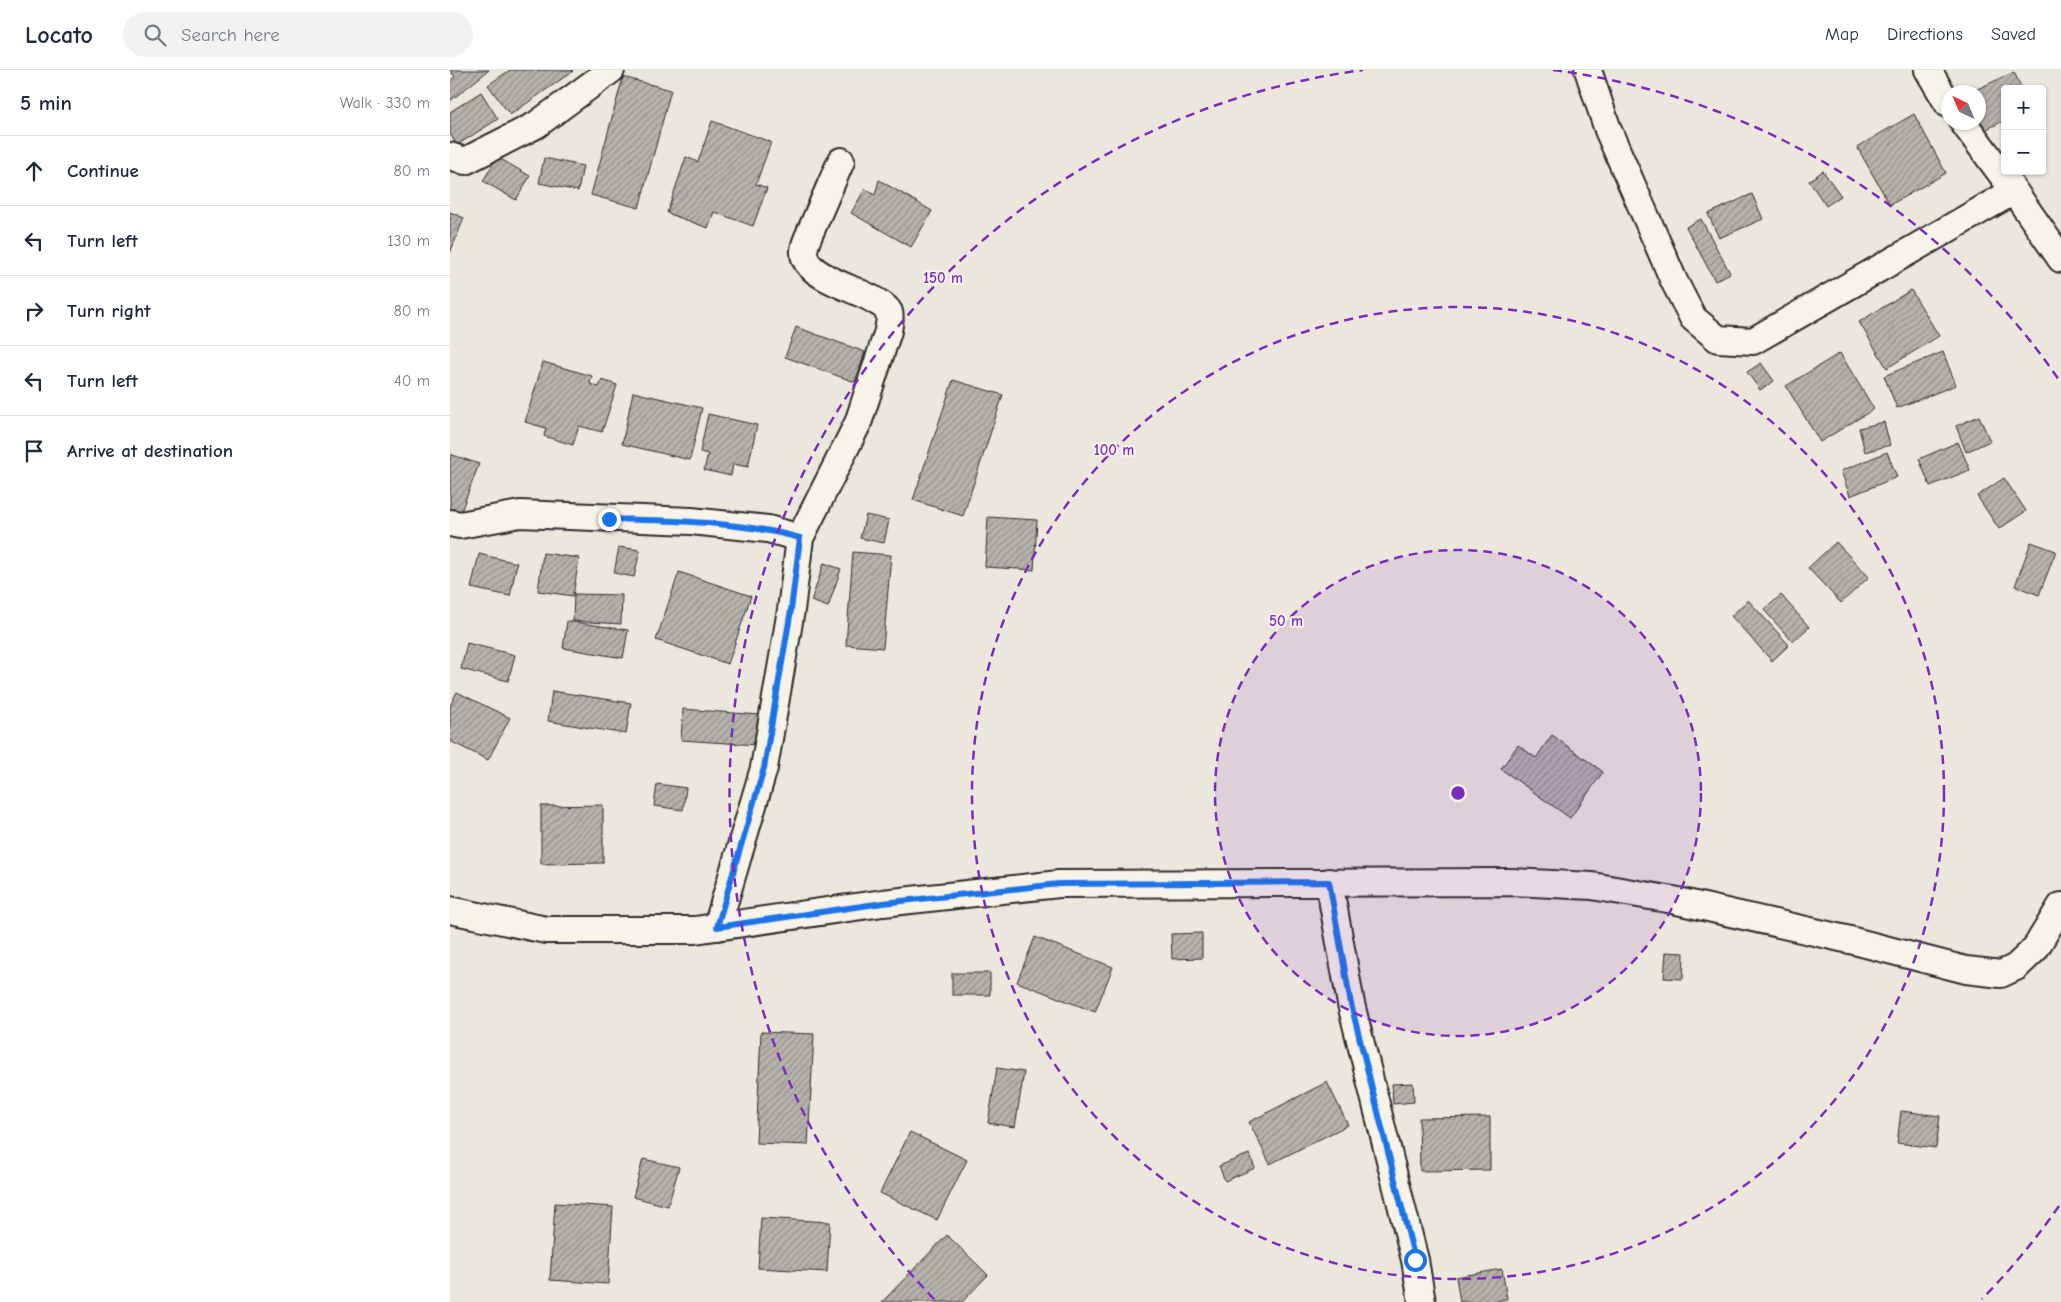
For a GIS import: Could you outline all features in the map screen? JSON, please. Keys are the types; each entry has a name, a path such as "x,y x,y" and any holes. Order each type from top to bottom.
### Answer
{"street":[{"path":"450,156 465,161 536,125 612,70"},
{"path":"1588,70 1608,130 1674,280 1693,318 1718,340 1753,342 2014,191"},
{"path":"1928,70 1941,92"},
{"path":"1969,130 2061,258"},
{"path":"717,927 764,768 791,610 800,538 858,423 888,331 890,317 888,309 863,294 820,275 810,266 805,257 804,248 841,160"},
{"path":"450,523 460,525 520,514 691,521 768,529 800,538"},
{"path":"1329,882 1351,1004 1415,1260 1422,1302"},
{"path":"450,910 546,930 695,930 883,903 1059,884 1511,882 1592,886 1673,900 1850,940 1987,974 2001,974 2016,967 2035,949 2061,906"}],"building":[{"path":"450,70 489,70 450,101 450,81 455,77"},
{"path":"510,70 573,71 510,115 488,85"},
{"path":"2014,72 2020,85 2001,85 2001,122 1986,130 1986,85"},
{"path":"623,77 671,90 639,208 591,195"},
{"path":"481,92 498,119 457,145 450,134 450,112"},
{"path":"1914,114 1946,173 1890,205 1857,147"},
{"path":"712,121 771,142 756,184 767,188 753,226 714,212 708,228 667,213 686,157 698,162"},
{"path":"1977,130 1985,130 1977,134"},
{"path":"497,157 530,176 516,200 483,181"},
{"path":"544,158 583,166 578,191 539,183"},
{"path":"1823,171 1841,196 1826,206 1809,181"},
{"path":"879,180 932,211 911,247 851,213 865,189 875,195"},
{"path":"1752,194 1763,219 1719,238 1708,214"},
{"path":"450,212 464,218 450,253"},
{"path":"1701,219 1730,273 1715,281 1686,227"},
{"path":"1911,290 1939,336 1887,368 1859,322"},
{"path":"796,327 865,352 855,382 785,357"},
{"path":"1943,352 1956,385 1897,408 1884,376"},
{"path":"1840,353 1874,409 1820,442 1786,386"},
{"path":"543,362 592,376 590,384 599,387 602,380 617,385 602,432 579,426 573,445 544,436 546,428 525,422"},
{"path":"1761,363 1774,381 1760,390 1747,372"},
{"path":"953,380 1003,395 963,516 913,500"},
{"path":"633,392 702,408 690,460 622,444"},
{"path":"708,414 757,425 748,467 733,464 731,476 704,470 708,454 700,452"},
{"path":"1979,416 1990,441 1966,452 1956,426"},
{"path":"1884,422 1890,445 1865,452 1859,428"},
{"path":"1958,442 1970,470 1930,486 1919,459"},
{"path":"1887,452 1897,477 1850,496 1841,471"},
{"path":"450,454 479,464 457,522 450,519"},
{"path":"2004,478 2026,511 1999,529 1977,496"},
{"path":"866,515 889,520 884,543 860,538"},
{"path":"988,517 1037,520 1034,570 985,567"},
{"path":"1836,542 1869,577 1841,603 1808,568"},
{"path":"2031,542 2056,551 2039,595 2015,586"},
{"path":"619,547 640,550 634,577 614,573"},
{"path":"853,552 891,555 883,648 846,645"},
{"path":"543,553 579,558 573,596 538,591"},
{"path":"479,554 517,563 510,596 471,588"},
{"path":"824,563 841,569 828,607 811,601"},
{"path":"679,572 751,596 728,664 656,640"},
{"path":"574,594 622,595 621,624 573,621"},
{"path":"1781,595 1809,627 1793,642 1764,610"},
{"path":"1748,600 1789,645 1772,661 1731,616"},
{"path":"567,621 628,630 623,658 563,648"},
{"path":"467,643 515,655 508,681 461,669"},
{"path":"552,691 631,703 626,734 548,721"},
{"path":"457,692 510,718 488,760 450,741 450,706"},
{"path":"683,709 760,715 757,745 681,740"},
{"path":"1552,735 1603,772 1570,818 1501,769 1518,745 1536,758"},
{"path":"657,784 686,788 683,810 654,806"},
{"path":"603,805 603,863 541,864 541,806"},
{"path":"1202,933 1202,958 1172,959 1171,934"},
{"path":"1035,937 1113,967 1095,1012 1017,982"},
{"path":"1666,952 1684,953 1683,979 1664,978"},
{"path":"952,973 990,973 990,995 952,995"},
{"path":"761,1032 814,1034 808,1145 756,1143"},
{"path":"997,1068 1024,1072 1015,1127 988,1123"},
{"path":"1327,1082 1348,1125 1270,1164 1249,1122"},
{"path":"1413,1083 1414,1102 1393,1104 1392,1084"},
{"path":"1901,1111 1940,1116 1936,1148 1897,1143"},
{"path":"1490,1117 1490,1170 1420,1171 1419,1118"},
{"path":"910,1132 967,1160 937,1220 880,1193"},
{"path":"1249,1154 1255,1168 1225,1181 1219,1166"},
{"path":"643,1159 679,1167 668,1206 633,1197"},
{"path":"555,1203 613,1207 608,1284 550,1280"},
{"path":"761,1218 830,1222 827,1272 758,1268"},
{"path":"947,1235 988,1275 962,1302 882,1302"},
{"path":"1502,1269 1507,1299 1490,1302 1460,1302 1456,1277"}],"route":[{"path":"609,519 691,521 768,529 800,538 791,610 764,768 717,927 883,903 1059,884 1329,882 1351,1004 1415,1260"}]}
